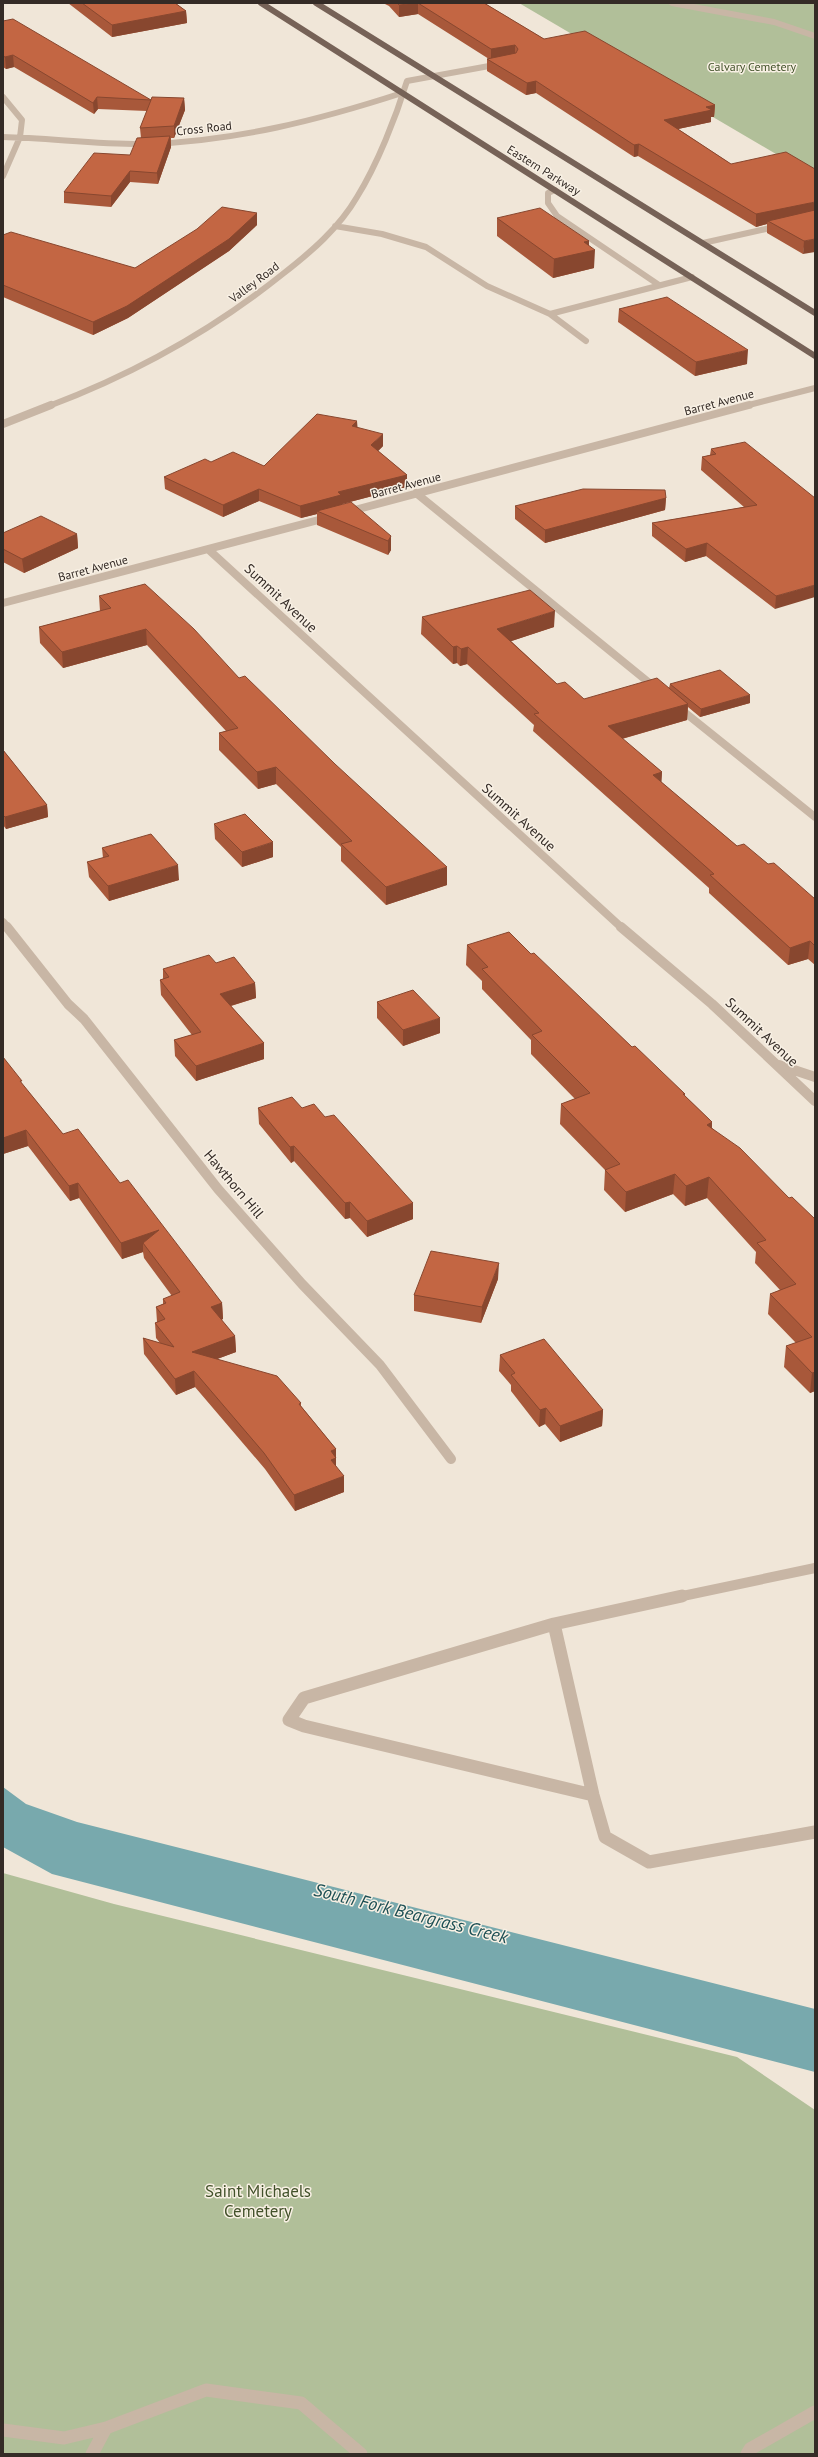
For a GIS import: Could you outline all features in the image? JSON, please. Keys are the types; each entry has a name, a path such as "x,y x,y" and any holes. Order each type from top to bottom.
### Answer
{"main road":[{"name":"Eastern Parkway","path":"261,3 815,356"},
{"name":"Eastern Parkway","path":"316,3 436,76 530,138 815,313"}],"street":[{"path":"672,3 774,22 815,36"},
{"path":"436,76 507,62"},
{"name":"Valley Road","path":"3,424 115,379 205,331 257,296 318,246 358,198 397,113 402,93 408,81 436,76"},
{"name":"Cross Road","path":"3,137 108,143 184,142 250,134 287,126 347,111 402,93"},
{"path":"3,98 22,120 20,137 3,176"},
{"path":"555,190 548,193 548,203 557,216 659,285"},
{"path":"703,243 785,225"},
{"path":"335,226 382,234 426,247 487,286 550,314 586,342"},
{"path":"550,314 692,277"},
{"name":"Barret Avenue","path":"3,604 815,388"},
{"path":"416,493 815,817"},
{"name":"Summit Avenue","path":"209,550 483,803 776,1064 815,1101"},
{"name":"Hawthorn Hill","path":"3,922 68,1004 84,1019 218,1189 302,1284 380,1365 451,1459"},
{"path":"776,1064 815,1077"},
{"path":"593,1795 304,1726 289,1720 304,1698 554,1624 815,1568"},
{"path":"554,1624 593,1795 605,1837 649,1862 815,1832"},
{"path":"3,2430 28,2435 64,2438 106,2428 206,2390 301,2403 361,2454"},
{"path":"748,2454 750,2448 815,2412"},
{"path":"92,2454 106,2428"}],"green space":[{"name":"Calvary Cemetery","path":"519,3 815,3 815,177"},
{"name":"Saint Michaels Cemetery","path":"3,1873 114,1904 737,2057 815,2110 815,2454 3,2454"}],"water":[{"name":"South Fork Beargrass Creek","path":"3,1787 26,1804 77,1822 815,2009 815,2072 52,1874 3,1847"}],"building":[{"path":"82,3 175,3 186,11 112,25"},
{"path":"397,3 417,3 399,5"},
{"path":"418,3 484,3 544,39 585,31 715,105 706,107 712,110 664,120 731,164 786,152 815,169 815,202 756,214 639,144 634,145 536,81 527,83 487,59 516,53 518,49 515,45 491,49"},
{"path":"13,19 151,100 97,97 93,103 13,55 3,56 3,21"},
{"path":"152,97 184,98 174,126 140,128"},
{"path":"170,136 157,173 130,171 111,196 64,192 94,153 130,155 137,138"},
{"path":"222,207 257,213 229,239 127,306 93,322 3,285 3,235 11,232 135,268 197,229"},
{"path":"540,208 589,241 584,242 595,250 554,259 497,218"},
{"path":"815,210 815,239 804,241 768,221"},
{"path":"667,297 748,350 696,362 619,309"},
{"path":"317,414 357,421 352,426 383,434 371,445 407,475 338,492 341,495 300,506 259,489 223,505 164,477 205,459 211,462 233,452 264,466"},
{"path":"745,442 815,498 815,585 776,596 707,543 686,549 652,523 757,505 702,457 716,454 711,449"},
{"path":"583,489 665,490 666,498 545,530 515,506"},
{"path":"351,502 391,536 388,541 317,511"},
{"path":"41,516 77,534 22,559 3,549 3,533"},
{"path":"145,584 194,629 239,678 245,676 335,764 447,867 386,887 341,844 352,841 276,767 257,772 219,733 238,728 146,629 62,652 39,627 111,608 99,596"},
{"path":"530,590 555,611 497,629 557,684 565,682 584,699 657,678 688,704 608,726 662,772 653,775 737,846 744,844 768,864 774,863 815,899 815,946 810,941 790,948 710,875 714,874 534,714 539,713 468,647 461,649 457,646 453,647 422,617"},
{"path":"720,670 750,695 701,709 670,684"},
{"path":"3,750 47,805 5,817 3,815"},
{"path":"245,814 273,842 242,852 214,824"},
{"path":"151,834 178,865 108,886 87,862 109,856 102,848"},
{"path":"509,932 531,954 534,953 632,1047 635,1046 685,1094 683,1094 712,1122 707,1125 740,1148 789,1198 792,1197 815,1219 815,1372 812,1373 786,1346 812,1337 770,1294 796,1284 757,1243 766,1240 709,1177 686,1186 675,1174 626,1192 605,1170 620,1164 561,1104 590,1093 532,1035 542,1031 482,969 488,967 467,945"},
{"path":"209,955 216,963 234,957 255,983 220,994 264,1043 196,1066 174,1040 201,1032 160,980 169,977 163,969"},
{"path":"413,990 440,1018 403,1030 377,1002"},
{"path":"3,1057 22,1081 20,1081 63,1134 78,1129 120,1183 128,1180 222,1303 211,1307 235,1336 192,1352 277,1376 301,1403 299,1404 336,1449 331,1451 336,1458 331,1460 344,1476 294,1495 264,1453 194,1371 175,1379 143,1338 174,1347 155,1323 165,1319 156,1307 166,1303 163,1299 180,1292 143,1243 159,1230 121,1243 78,1183 69,1186 26,1130 3,1138"},
{"path":"292,1097 302,1108 314,1104 325,1117 334,1115 413,1203 367,1221 350,1202 345,1203 294,1146 290,1147 258,1108"},
{"path":"431,1251 499,1263 482,1307 414,1295"},
{"path":"544,1339 603,1410 560,1426 546,1408 540,1410 511,1375 515,1373 500,1355"}]}
